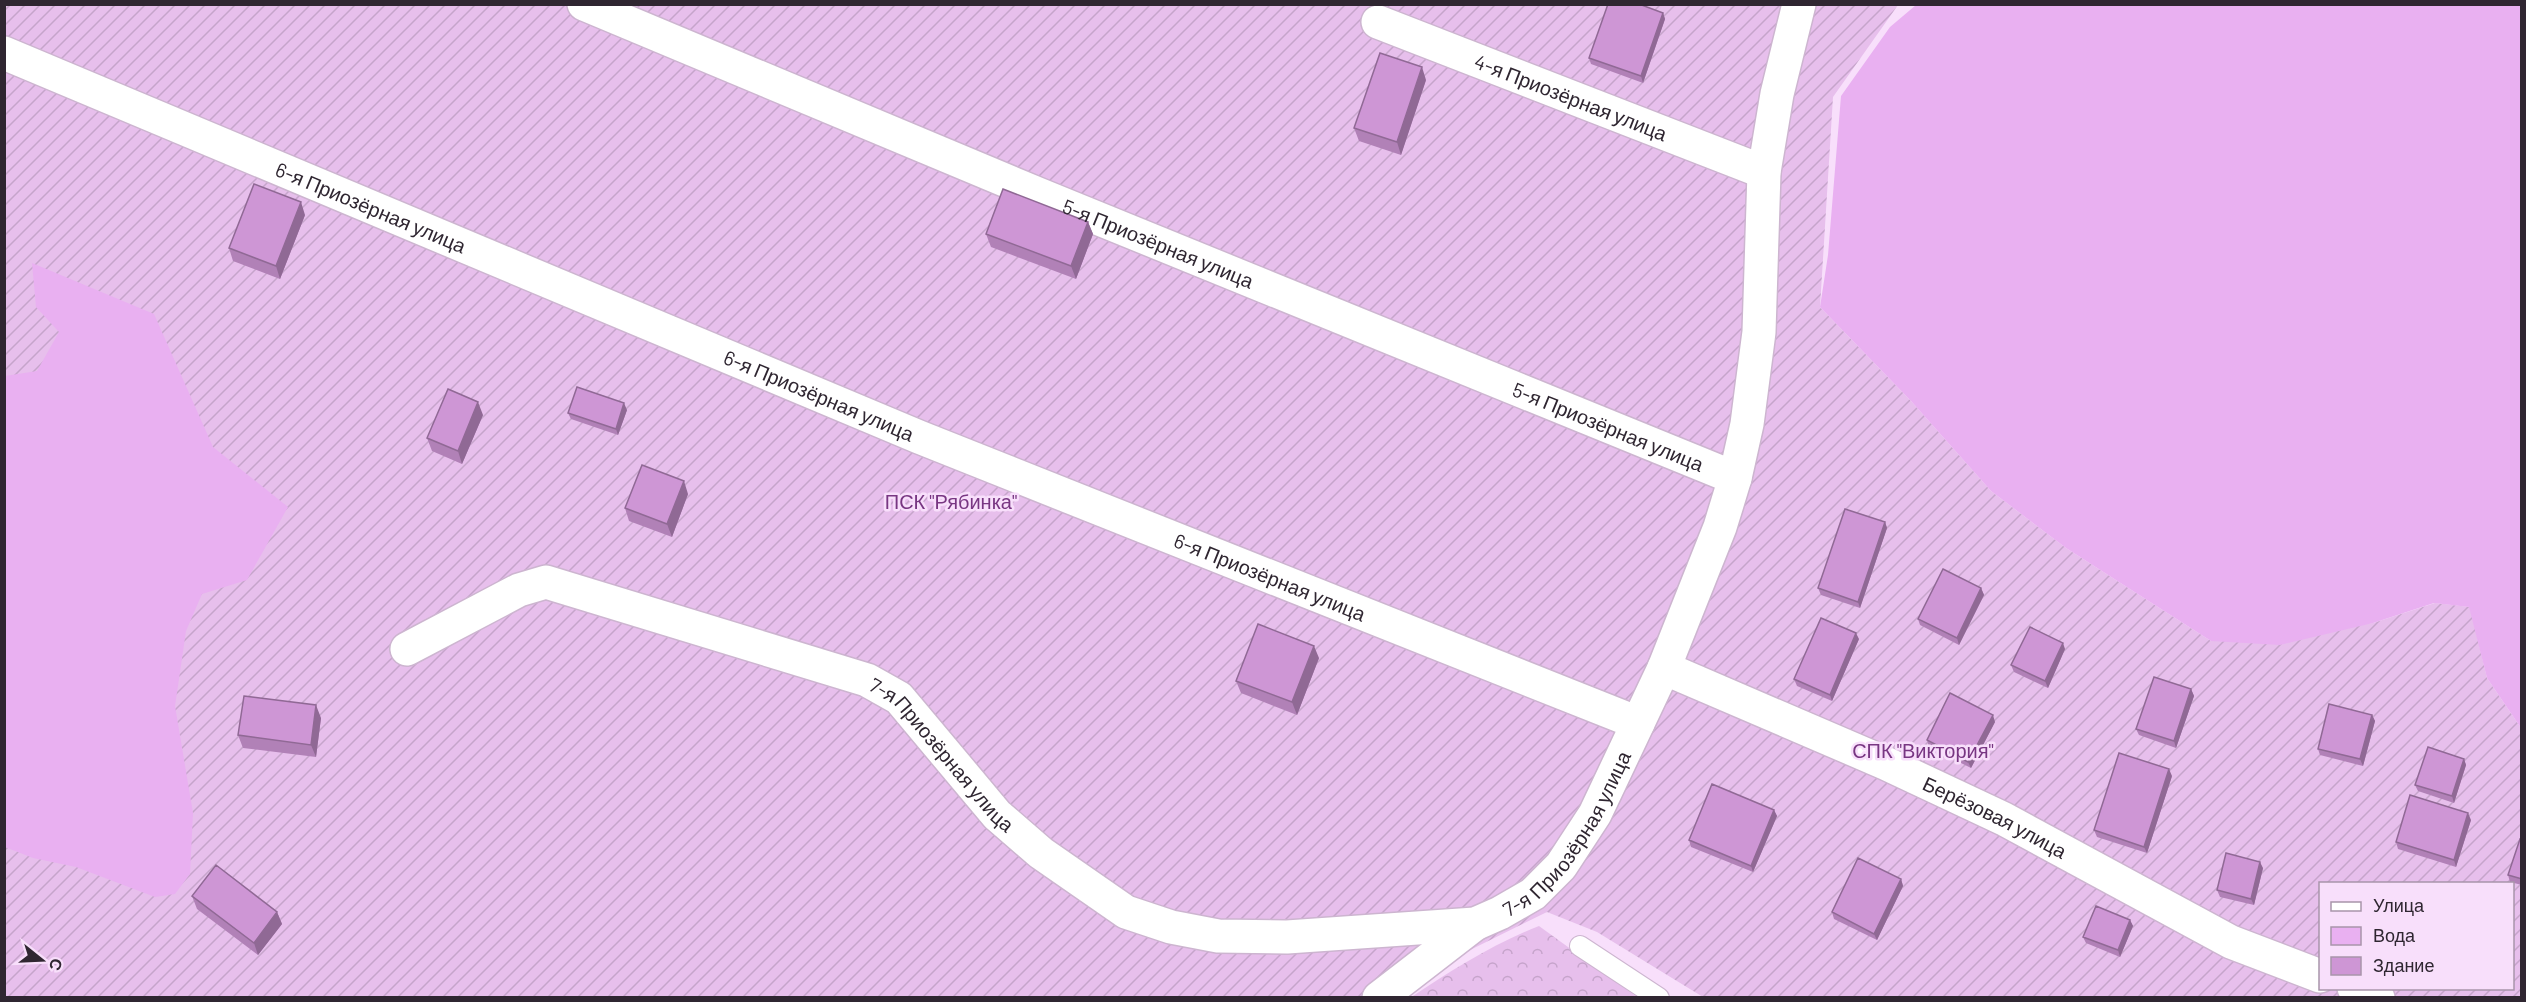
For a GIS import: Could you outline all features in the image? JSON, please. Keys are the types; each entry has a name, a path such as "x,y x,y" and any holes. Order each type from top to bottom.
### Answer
{"street":[{"name":"5-я Приозёрная улица","path":"584,4 1038,194 1735,478"},
{"name":"7-я Приозёрная улица","path":"1379,998 1475,924 1533,894 1561,867 1595,814 1664,668 1720,527 1735,478 1747,424 1759,332 1764,171 1777,94 1799,4"},
{"name":"4-я Приозёрная улица","path":"1378,22 1764,171"},
{"name":"6-я Приозёрная улица","path":"4,53 919,437 1638,723"},
{"name":"7-я Приозёрная улица","path":"407,649 519,590 546,582 875,684 899,698 997,815 1041,853 1126,912 1171,927 1218,936 1287,937 1475,924"},
{"name":"Берёзовая улица","path":"1664,668 1886,763 2004,819 2231,942 2319,976"},
{"path":"2360,990 2378,998"}],"lane":[{"path":"1580,946 1659,998"}],"green space":[{"name":"ПСК \"Рябинка\"","path":"5,5 1898,5 1833,97 1820,307 1911,401 1991,491 2066,548 2211,641 2373,623 2435,603 2470,607 2487,678 2521,728 2521,997 1703,997 1597,932 1547,912 1464,953 1401,997 5,998"},
{"path":"1539,926 1637,997 1410,998 1473,958"}],"water":[{"path":"1916,5 2521,5 2521,728 2487,678 2469,607 2434,603 2373,623 2280,645 2211,641 2066,548 1991,491 1911,401 1820,307 1828,255 1841,96 1890,27"},
{"path":"32,263 154,314 213,447 288,507 247,580 202,594 186,631 175,706 193,813 190,874 175,894 155,897 76,867 33,858 5,847 5,376 37,371 59,332 36,307"}],"building":[{"path":"1608,4 1639,4 1663,13 1641,76 1589,58"},
{"path":"1380,53 1422,67 1397,142 1354,128"},
{"path":"254,184 301,202 276,266 229,248"},
{"path":"1003,189 1088,222 1071,266 986,234"},
{"path":"577,387 624,403 616,429 568,413"},
{"path":"448,389 478,402 458,451 427,438"},
{"path":"642,465 684,481 667,524 625,508"},
{"path":"1845,509 1885,522 1858,602 1818,588"},
{"path":"1943,569 1981,588 1957,638 1918,619"},
{"path":"1821,618 1856,633 1830,695 1794,679"},
{"path":"1258,624 1314,646 1292,702 1236,681"},
{"path":"2030,627 2063,643 2045,681 2011,665"},
{"path":"2154,677 2191,689 2174,741 2136,729"},
{"path":"1950,693 1993,715 1968,762 1927,740"},
{"path":"244,696 316,705 311,745 238,735"},
{"path":"2329,704 2372,715 2360,759 2318,749"},
{"path":"2428,747 2464,759 2452,796 2415,785"},
{"path":"2119,753 2169,769 2144,847 2094,830"},
{"path":"1712,784 1774,810 1751,866 1689,840"},
{"path":"2410,795 2468,813 2454,860 2396,842"},
{"path":"2520,839 2522,840 2522,879 2508,875"},
{"path":"2226,853 2260,862 2251,899 2217,890"},
{"path":"1858,858 1901,879 1874,934 1832,912"},
{"path":"216,865 277,912 254,943 192,896"},
{"path":"2096,906 2130,920 2118,950 2083,937"}],"park label":[{"name":"СПК \"Виктория\"","path":"1923,750"}]}
